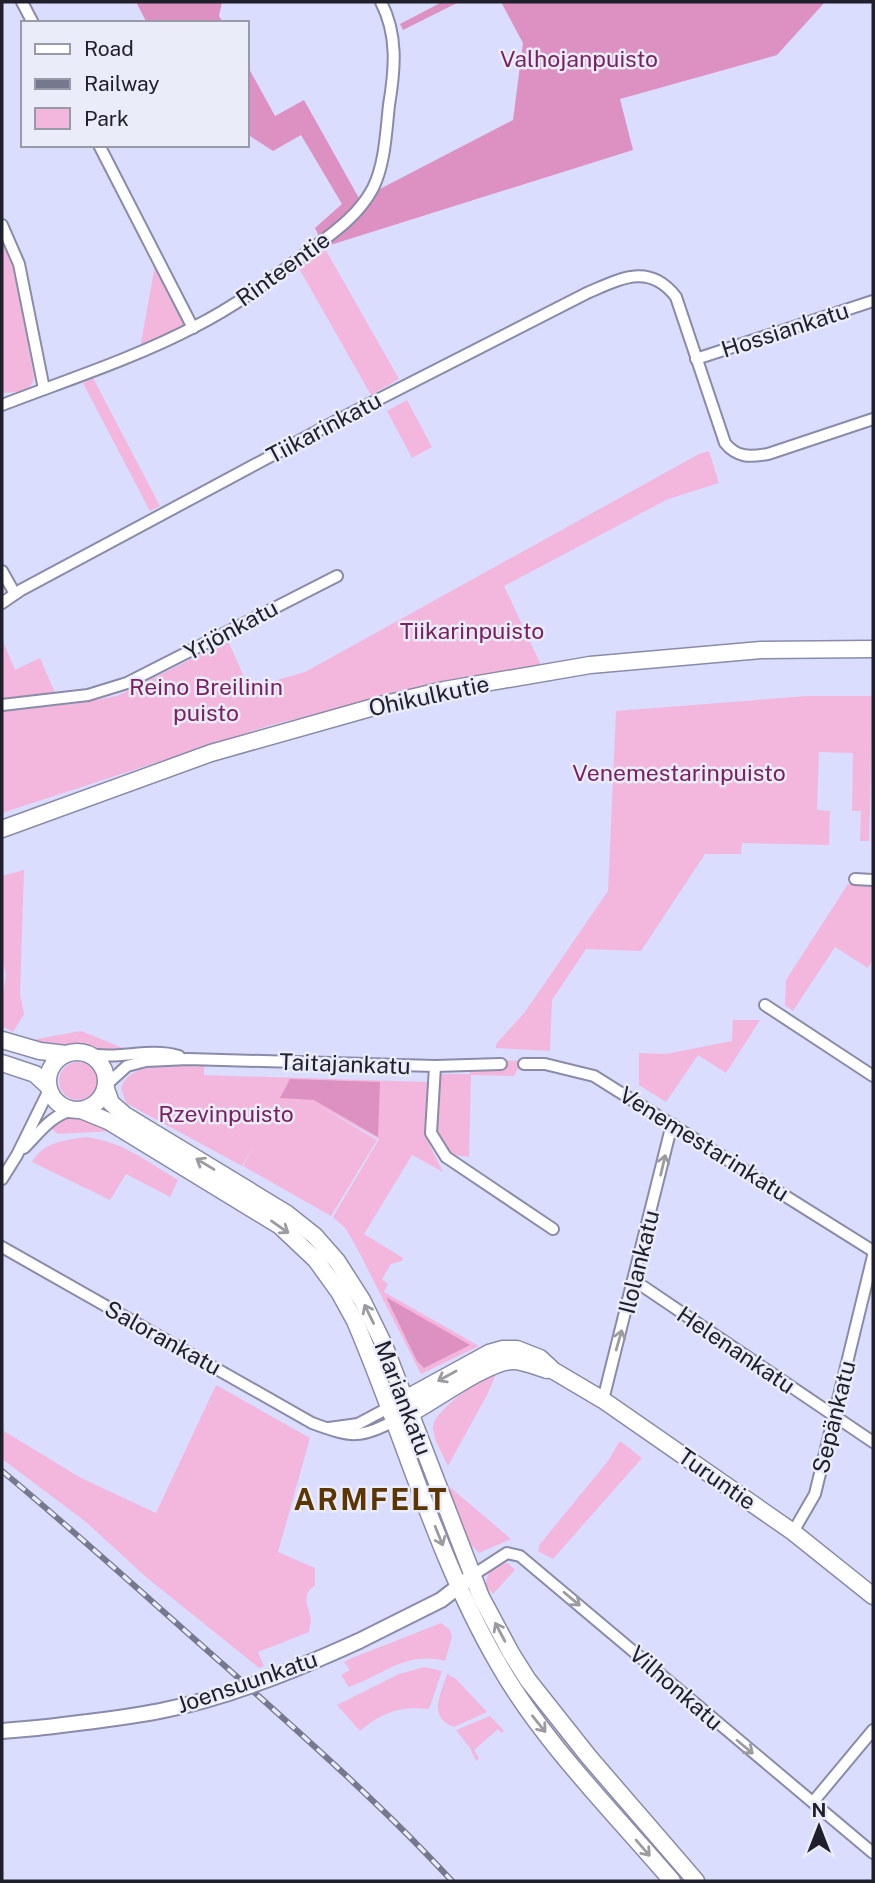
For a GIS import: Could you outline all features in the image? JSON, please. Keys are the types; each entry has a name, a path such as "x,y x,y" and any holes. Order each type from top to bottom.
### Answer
{"main road":[{"name":"Ohikulkutie","path":"2,829 211,753 444,690 590,665 761,650 873,649"},
{"path":"2,1040 40,1051 86,1053 102,1065 106,1087 96,1104 77,1110 58,1104 49,1088 35,1074 2,1063"},
{"path":"49,1088 51,1067 66,1054"},
{"name":"Mariankatu","path":"106,1087 111,1103 125,1115 286,1213 314,1236 337,1262 362,1300 384,1345 481,1597 511,1653 528,1680 589,1757 696,1881"},
{"name":"Mariankatu","path":"77,1110 108,1121 279,1226 316,1260 348,1308 369,1352 458,1586 498,1664 520,1698 575,1769 672,1881"},
{"name":"Turuntie","path":"408,1406 489,1353 503,1349 527,1352 603,1400 793,1532 873,1596"}],"street":[{"path":"22,2 32,21"},
{"name":"Rinteentie","path":"2,405 192,328 231,307 336,231 352,216 372,189 382,157 395,56 388,15 381,2"},
{"path":"100,147 192,328"},
{"path":"2,225 19,264 44,389"},
{"name":"Tiikarinkatu","path":"2,603 340,419 587,293 622,278 638,275 667,286 676,297 696,359"},
{"name":"Hossiankatu","path":"696,359 873,301"},
{"path":"696,359 724,443 738,455 768,454 873,419"},
{"path":"2,570 15,594"},
{"name":"Yrjönkatu","path":"2,705 88,695 127,684 337,576"},
{"path":"855,879 873,880"},
{"path":"765,1005 873,1076"},
{"name":"Taitajankatu","path":"86,1053 108,1057 152,1052 188,1059"},
{"name":"Taitajankatu","path":"106,1087 131,1064 188,1059 435,1066 501,1064"},
{"name":"Venemestarinkatu","path":"524,1064 545,1064 594,1076 873,1251"},
{"path":"435,1066 431,1133 446,1157 553,1229"},
{"path":"2,1179 17,1155 49,1088"},
{"path":"17,1155 54,1118 61,1113 77,1110"},
{"name":"Ilolankatu","path":"603,1400 673,1124"},
{"name":"Salorankatu","path":"2,1247 177,1347 271,1397 312,1423 326,1428 358,1424 392,1415 408,1406"},
{"name":"Sepänkatu","path":"793,1532 815,1494 873,1256"},
{"name":"Helenankatu","path":"635,1281 873,1442"},
{"name":"Vilhonkatu","path":"473,1575 508,1553 520,1556 873,1853"},
{"name":"Joensuunkatu","path":"2,1731 162,1711 274,1678 359,1641 440,1600 473,1575"},
{"path":"813,1802 873,1730"}],"green space":[{"path":"136,2 222,2 219,16 222,21 146,21"},
{"name":"Valhojanpuisto","path":"442,2 459,2 403,30 400,24"},
{"name":"Valhojanpuisto","path":"501,2 825,2 777,55 620,99 633,150 324,247 364,211 376,191 513,120 523,43"},
{"path":"248,67 275,116 304,100 360,200 350,214 320,239 315,228 342,204 301,135 273,151 248,135"},
{"path":"2,236 14,270 34,377 27,389 2,393"},
{"path":"324,247 399,379 371,395 296,263"},
{"path":"156,260 187,320 186,327 140,348"},
{"path":"93,378 160,506 150,511 83,383"},
{"path":"407,400 432,447 412,458 387,411"},
{"path":"709,451 719,483 668,499 504,586 541,665 443,683 271,725 2,813 2,711 73,704 117,696 228,641 249,688 305,672 699,454"},
{"path":"2,639 15,670 40,658 56,695 2,699"},
{"name":"Venemestarinpuisto","path":"807,696 873,696 869,841 860,841 861,811 852,811 853,753 819,752 817,810 830,811 829,845 742,843 741,854 705,854 641,951 586,949 552,1000 550,1051 496,1048 496,1044 525,1012 608,891 616,711"},
{"path":"24,870 20,994 24,1014 13,1032 2,1026 6,975 2,956 2,876"},
{"path":"848,884 873,884 873,959 868,968 835,947 793,1011 785,1005 786,980"},
{"path":"733,1020 760,1020 726,1073 698,1055 666,1102 639,1085 639,1053 666,1054 732,1041"},
{"path":"81,1031 123,1048 102,1054 82,1048 58,1049 31,1043 32,1040"},
{"path":"477,1059 522,1061 514,1076 471,1075 469,1157 446,1154 434,1133 437,1074 469,1074"},
{"path":"78,1062 92,1067 97,1081 92,1095 78,1100 64,1095 59,1081 64,1067"},
{"name":"Rzevinpuisto","path":"204,1066 204,1075 428,1082 429,1144 443,1172 412,1155 364,1234 403,1258 402,1261 391,1264 382,1279 388,1284 384,1292 479,1346 421,1374 346,1229 333,1217 379,1139 319,1106 377,1140 331,1216 243,1166 253,1147 242,1166 126,1103 121,1088 130,1076 148,1068"},
{"path":"290,1079 380,1082 378,1137 314,1100 280,1098"},
{"path":"81,1115 113,1131 58,1134 49,1127 58,1118"},
{"path":"86,1137 123,1148 178,1180 170,1197 126,1174 110,1200 32,1162 48,1146"},
{"path":"386,1297 470,1345 424,1368 417,1361"},
{"path":"498,1370 448,1466 435,1438 435,1421 460,1395"},
{"path":"216,1385 310,1438 278,1552 315,1568 315,1585 307,1597 311,1620 309,1632 258,1652 264,1666 259,1668 146,1577 86,1522 2,1459 2,1430 81,1478 156,1513"},
{"path":"620,1441 642,1458 553,1559 538,1551 540,1544 608,1461"},
{"path":"445,1483 511,1539 479,1553 467,1541"},
{"path":"508,1563 515,1570 493,1594 486,1587 489,1574 499,1565"},
{"path":"441,1623 450,1630 452,1637 445,1661 418,1659 406,1662 349,1687 341,1675 350,1670 344,1662"},
{"path":"425,1667 442,1671 429,1709 409,1708 392,1712 376,1719 360,1731 337,1705 399,1674"},
{"path":"511,1671 524,1680 582,1759 580,1761 576,1760 543,1722"},
{"path":"447,1674 456,1679 487,1712 454,1727 446,1723 438,1711 438,1704"},
{"path":"490,1716 504,1731 502,1733 498,1729 474,1750 479,1758 476,1761 456,1730"}],"railway":[{"path":"2,1471 312,1744 398,1825 452,1881"}],"district":[{"name":"ARMFELT","path":"371,1500"}],"park label":[{"name":"Tiikarinpuisto","path":"472,631"},
{"name":"Reino Breilinin puisto","path":"206,700"}]}
